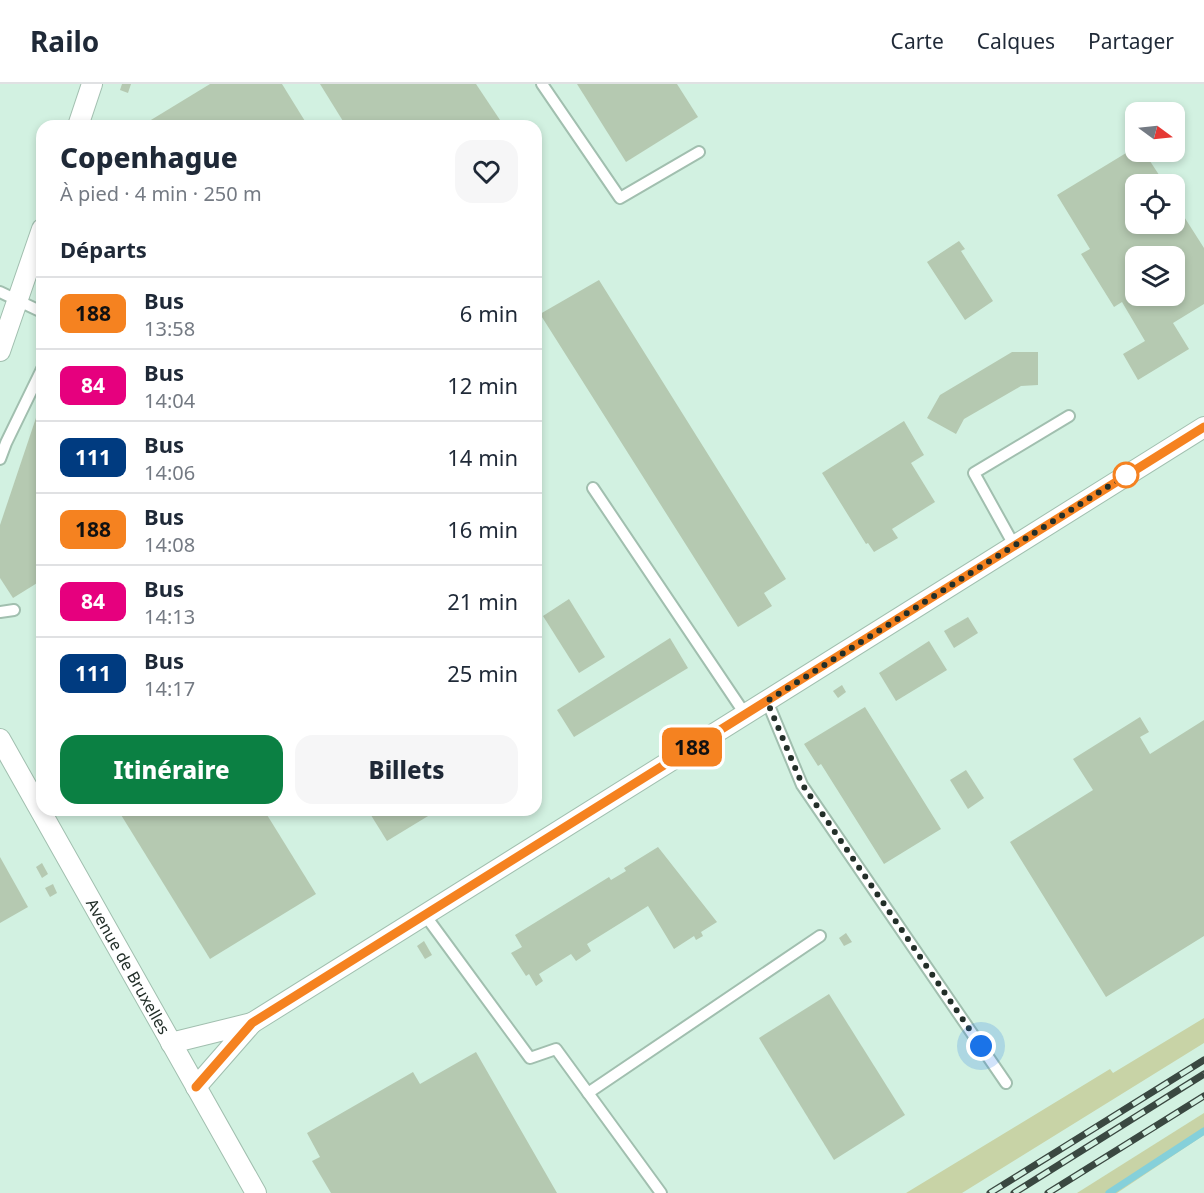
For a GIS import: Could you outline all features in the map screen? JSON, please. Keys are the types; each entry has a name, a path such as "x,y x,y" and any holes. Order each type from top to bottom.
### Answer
{"street":[{"path":"80,120 92,84"},
{"path":"0,351 9,296 36,241"},
{"path":"196,1087 252,1023 1204,427"},
{"name":"Avenue de Bruxelles","path":"0,739 36,803"},
{"name":"Avenue de Bruxelles","path":"43,816 256,1193"},
{"path":"171,1043 252,1023"}],"lane":[{"path":"542,84 620,198 699,152"},
{"path":"9,296 36,309"},
{"path":"0,459 36,381"},
{"path":"1014,545 974,473 1069,416"},
{"path":"593,488 746,714"},
{"path":"0,612 14,610"},
{"path":"767,701 802,784 1006,1083"},
{"path":"425,915 530,1058 556,1049 661,1193"},
{"path":"588,1093 820,936"}],"green space":[{"path":"1204,1018 1204,1043 962,1193 906,1193 1110,1069 1113,1073"},
{"path":"1204,1113 1204,1135 1117,1193 1077,1193"}],"building":[{"path":"122,84 131,84 128,93 120,90"},
{"path":"210,84 282,84 304,120 151,120"},
{"path":"320,84 476,84 500,120 342,120"},
{"path":"577,84 677,84 698,117 626,162"},
{"path":"1125,154 1125,162 1151,162 1158,174 1125,174 1125,234 1185,234 1185,218 1204,248 1204,304 1173,323 1189,349 1138,380 1123,354 1145,341 1122,302 1114,307 1081,254 1090,249 1057,195"},
{"path":"959,241 965,249 961,251 993,301 965,320 927,262"},
{"path":"599,280 786,579 764,593 772,606 738,627 542,317 542,313"},
{"path":"1012,352 1038,352 1038,385 1021,386 964,419 956,434 927,418 940,395"},
{"path":"36,418 36,584 13,598 0,578 0,525"},
{"path":"904,421 924,455 911,463 935,502 892,529 898,538 874,552 868,543 866,544 822,473"},
{"path":"569,599 605,657 579,673 543,616"},
{"path":"968,617 978,633 954,648 944,631"},
{"path":"670,638 688,668 574,737 557,710"},
{"path":"929,641 947,670 896,701 879,673"},
{"path":"842,685 846,692 838,698 833,691"},
{"path":"865,707 941,829 884,864 821,764 818,766 804,744"},
{"path":"1140,717 1149,732 1140,737 1150,754 1204,720 1204,936 1106,997 1010,842 1093,790 1073,759"},
{"path":"966,770 984,798 968,809 950,780"},
{"path":"122,816 268,816 316,894 210,959"},
{"path":"371,816 428,816 387,841"},
{"path":"658,847 717,922 701,932 703,936 696,940 694,936 674,949 648,906 587,944 591,951 576,961 571,954 539,974 543,981 536,986 529,974 526,976 511,953 522,947 515,935 609,877 611,880 626,871 624,868"},
{"path":"0,857 28,907 0,923"},
{"path":"42,863 48,874 42,878 36,867"},
{"path":"53,884 57,893 50,897 45,888"},
{"path":"846,933 852,942 844,946 839,938"},
{"path":"424,941 432,955 425,959 417,946"},
{"path":"829,994 905,1115 834,1160 759,1038"},
{"path":"476,1052 557,1193 331,1193 312,1161 320,1157 307,1133 413,1072 420,1084"}],"waterway":[{"path":"1109,1193 1204,1131"}],"railway":[{"path":"990,1193 1204,1060"},
{"path":"1014,1193 1204,1074"},
{"path":"1048,1193 1204,1096"}],"bus line":[{"name":"188","path":"196,1087 252,1023 1204,427"}],"route":[{"path":"981,1046 802,784 767,701 1128,474 1126,475"}]}
